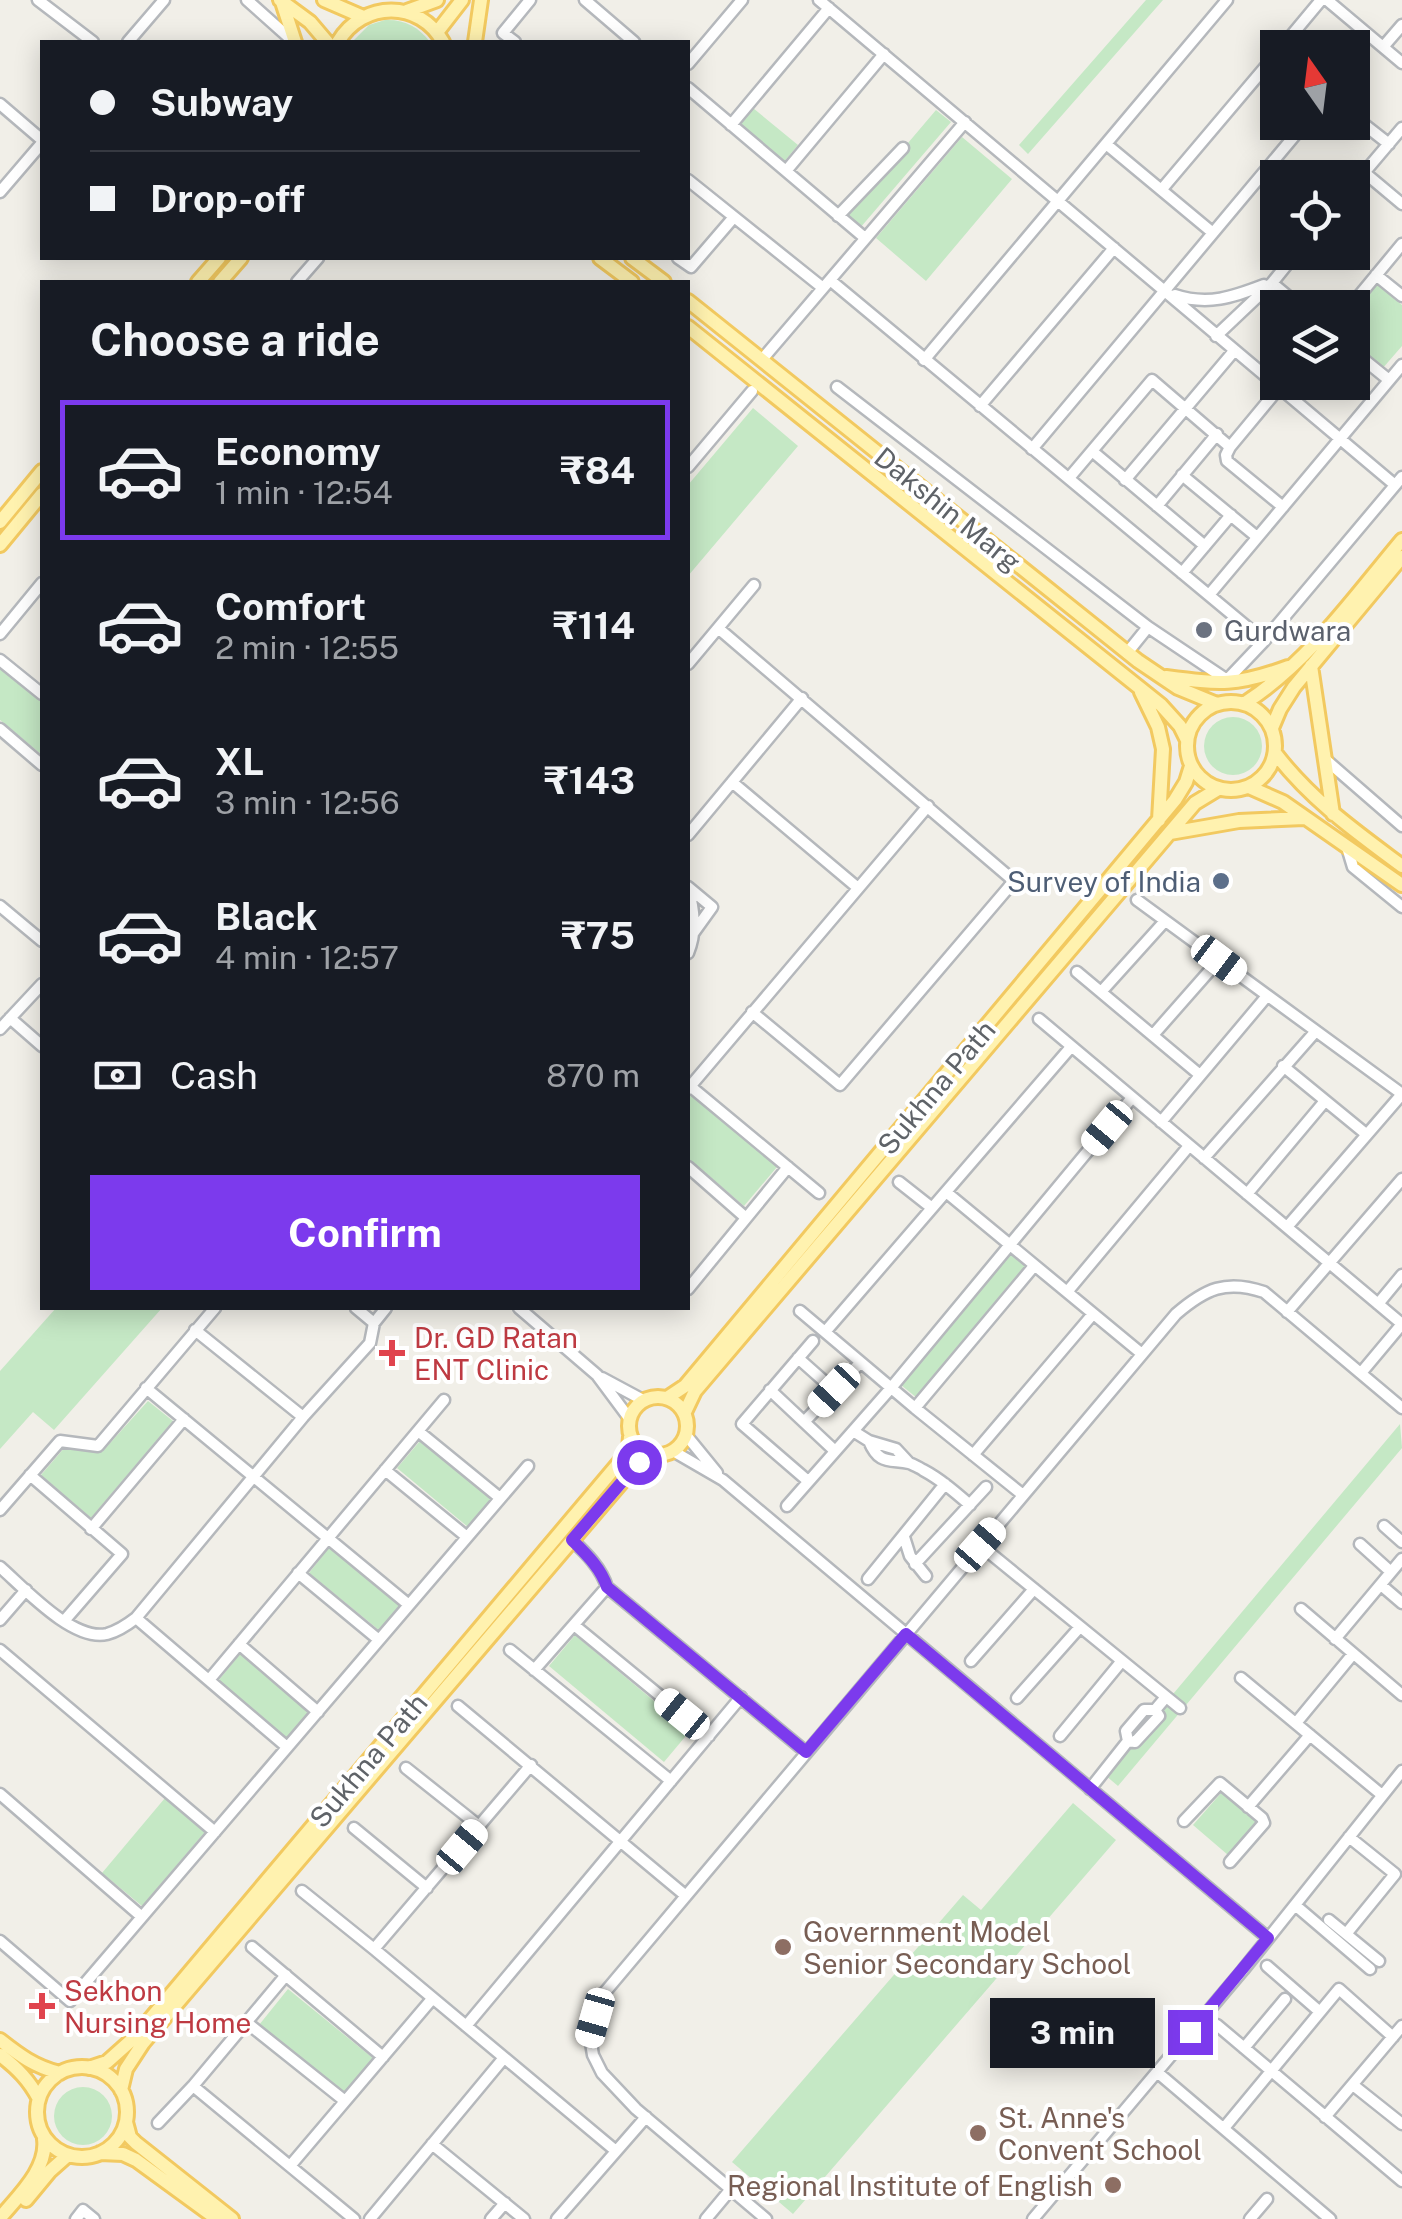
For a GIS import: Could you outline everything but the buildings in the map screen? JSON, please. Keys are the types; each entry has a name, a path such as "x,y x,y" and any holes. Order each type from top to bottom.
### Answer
{"main road":[{"path":"324,0 361,16"},
{"path":"407,11 437,0"},
{"path":"339,40 361,16 382,8 421,16 441,37 462,0"},
{"path":"475,40 481,0"},
{"path":"281,1 294,40"},
{"path":"281,1 310,22 325,40"},
{"path":"200,280 218,260"},
{"path":"222,280 239,260"},
{"path":"603,260 629,280"},
{"path":"635,260 661,280"},
{"name":"Dakshin Marg","path":"690,304 1127,653 1178,688 1216,704"},
{"name":"Dakshin Marg","path":"690,329 1160,705 1180,726 1187,740"},
{"path":"0,522 40,473"},
{"path":"0,544 40,496"},
{"path":"1245,703 1275,684 1317,641 1402,540"},
{"path":"1272,728 1280,708 1310,666 1402,557"},
{"path":"1159,676 1229,683 1255,680 1294,664"},
{"path":"1310,666 1333,814"},
{"path":"1138,687 1158,727 1163,749 1159,820"},
{"path":"1276,754 1262,778 1249,786 1218,788 1196,774 1187,740 1201,713 1216,704 1245,703 1264,716 1272,728 1276,754 1292,775 1333,814 1402,866"},
{"name":"Sukhna Path","path":"667,1398 685,1386 1159,820 1181,791 1191,766"},
{"path":"1249,786 1283,802 1402,884"},
{"name":"Sukhna Path","path":"684,1412 695,1391 1195,803 1218,788"},
{"path":"1170,833 1239,821 1306,818"},
{"path":"654,1396 667,1398 684,1412 688,1428 674,1451 652,1455 640,1450 630,1437 629,1418 643,1400 654,1396"},
{"name":"Sukhna Path","path":"89,2068 107,2062 135,2037 624,1458 630,1437"},
{"name":"Sukhna Path","path":"121,2090 126,2068 143,2043 639,1462 652,1455"},
{"path":"0,2040 27,2061 60,2073"},
{"path":"0,2055 20,2070 39,2099"},
{"path":"0,2218 38,2168 46,2150 37,2118 39,2099 47,2084 60,2073 89,2068 104,2073 121,2090 130,2137 232,2219"},
{"path":"100,2153 117,2140 126,2120"},
{"path":"44,2136 54,2148 68,2155 123,2154 136,2160 217,2219"},
{"path":"10,2219 68,2155"}],"street":[{"path":"38,0 90,40"},
{"path":"130,40 164,0"},
{"path":"247,0 293,40"},
{"path":"512,40 503,33 530,0"},
{"path":"585,0 632,40"},
{"path":"690,62 742,0"},
{"path":"819,0 1260,372"},
{"path":"924,360 1228,0"},
{"path":"1297,30 1324,0 1402,63"},
{"path":"1341,11 1350,0"},
{"path":"731,125 829,8"},
{"path":"1383,47 1402,25"},
{"path":"786,171 884,54"},
{"path":"1162,189 1260,73"},
{"path":"690,90 865,238"},
{"path":"0,104 40,139"},
{"path":"765,356 965,122"},
{"path":"1370,167 1402,128"},
{"path":"1370,129 1389,144"},
{"path":"1032,449 1291,140"},
{"path":"0,192 40,143"},
{"path":"1106,144 1213,233"},
{"path":"838,216 904,148"},
{"path":"1370,177 1402,204"},
{"path":"690,182 924,360 1264,642"},
{"path":"681,260 691,268 734,217"},
{"path":"1364,290 1402,244"},
{"path":"980,406 1114,248"},
{"path":"1216,336 1282,270"},
{"path":"1376,275 1402,296"},
{"path":"1167,292 1191,300 1215,300 1272,282"},
{"path":"1272,282 1281,290"},
{"path":"1125,480 1234,350"},
{"path":"1370,365 1389,380"},
{"path":"1209,595 1402,365"},
{"path":"1070,478 1152,380 1230,447"},
{"path":"837,387 1148,628 1227,680 1264,642 1399,481 1294,400"},
{"path":"690,465 752,391"},
{"path":"1269,400 1226,455 1227,461 1282,507"},
{"path":"850,424 862,407"},
{"path":"1156,506 1217,434"},
{"path":"1092,451 1205,546"},
{"path":"1182,475 1257,537"},
{"path":"1182,573 1231,515"},
{"path":"0,634 40,585"},
{"path":"690,662 754,585"},
{"path":"718,628 1014,881 840,1085 752,1012"},
{"path":"1127,653 1148,628"},
{"path":"0,660 40,692"},
{"path":"690,833 802,698"},
{"path":"0,729 40,762"},
{"path":"1326,760 1402,826"},
{"path":"732,782 858,888"},
{"path":"690,1086 928,806"},
{"path":"1346,844 1353,867 1402,907"},
{"path":"690,889 712,908 693,933"},
{"path":"690,897 694,918 690,945"},
{"path":"1137,900 1402,1094 1287,1227"},
{"path":"0,906 40,939"},
{"path":"1101,992 1165,921"},
{"path":"1153,1035 1219,960"},
{"path":"1076,972 1200,1075"},
{"path":"0,1030 40,986"},
{"path":"1160,1122 1267,996"},
{"path":"10,1018 40,1044"},
{"path":"1039,1019 1402,1324 1360,1373"},
{"path":"1204,1158 1316,1031"},
{"path":"825,1332 1071,1047"},
{"path":"1283,1066 1366,1134"},
{"path":"690,1088 819,1193"},
{"path":"786,1506 891,1388 1132,1098"},
{"path":"1247,1194 1325,1101"},
{"path":"1067,1292 1189,1146"},
{"path":"690,1287 788,1167"},
{"path":"690,1170 745,1218"},
{"path":"1288,1312 1402,1179"},
{"path":"898,1182 932,1208"},
{"path":"946,1192 1142,1354"},
{"path":"914,1408 1034,1266"},
{"path":"1378,1304 1402,1275"},
{"path":"766,2219 646,2117 602,2073 590,2037 600,1998 1022,1495 1176,1314 1198,1295 1215,1288 1244,1286 1264,1292 1402,1408"},
{"path":"0,1510 60,1441 98,1446 213,1310"},
{"path":"359,1310 374,1322"},
{"path":"0,1567 80,1631 96,1635 122,1628 136,1618 303,1417 370,1343 374,1322 384,1310"},
{"path":"522,1310 597,1375 629,1418"},
{"path":"800,1311 1022,1495"},
{"path":"973,1455 1093,1314"},
{"path":"195,1330 303,1417"},
{"path":"808,1481 743,1427 743,1421 813,1341"},
{"path":"798,1358 834,1390"},
{"path":"804,1422 860,1362"},
{"path":"597,1375 643,1400"},
{"path":"146,1388 409,1605"},
{"path":"770,1390 835,1451"},
{"path":"209,1680 444,1400"},
{"path":"91,1528 184,1419"},
{"path":"418,1431 500,1498"},
{"path":"853,1431 882,1458 909,1462 929,1472 970,1504"},
{"path":"686,1435 723,1480"},
{"path":"674,1451 723,1480 1268,1938"},
{"path":"0,1942 70,2002 528,1466"},
{"path":"385,1470 467,1537"},
{"path":"30,1475 122,1554 64,1621"},
{"path":"868,1579 945,1484"},
{"path":"915,1564 986,1486"},
{"path":"1384,1526 1402,1542"},
{"path":"904,1537 915,1564 926,1576"},
{"path":"572,1540 590,1558 607,1587 806,1752"},
{"path":"1360,1544 1391,1572"},
{"path":"980,1545 1180,1708"},
{"path":"1335,1639 1402,1559"},
{"path":"298,1573 379,1640"},
{"path":"1380,1585 1402,1602"},
{"path":"534,1670 607,1587"},
{"path":"971,1661 1034,1589"},
{"path":"0,1620 26,1590"},
{"path":"1300,1610 1402,1695"},
{"path":"136,1618 287,1747"},
{"path":"574,1625 709,1736"},
{"path":"1016,1698 1080,1627"},
{"path":"239,1644 318,1712"},
{"path":"0,1650 215,1832"},
{"path":"510,1650 671,1781"},
{"path":"1296,1723 1353,1654"},
{"path":"1060,1736 1122,1662"},
{"path":"1242,1678 1382,1796"},
{"path":"466,2026 741,1698"},
{"path":"1090,1789 1128,1741 1126,1731 1144,1710 1155,1710 1166,1698"},
{"path":"458,1706 686,1896"},
{"path":"1248,1807 1310,1735"},
{"path":"374,1949 531,1765"},
{"path":"406,1768 479,1826"},
{"path":"1033,2219 1402,1771"},
{"path":"1184,1821 1220,1783 1248,1807 1264,1823 1230,1862"},
{"path":"0,1794 142,1917"},
{"path":"354,1828 427,1888"},
{"path":"1346,1934 1398,1877 1349,1837"},
{"path":"302,1892 616,2151"},
{"path":"1294,1905 1374,1965 1328,1920"},
{"path":"252,1947 383,2057"},
{"path":"1268,1966 1320,2012"},
{"path":"158,2123 286,1974"},
{"path":"1224,2128 1340,1989 1393,2037"},
{"path":"1244,2048 1285,1999"},
{"path":"290,2166 432,2000"},
{"path":"246,2022 346,2101"},
{"path":"1217,2024 1402,2181"},
{"path":"1326,2117 1402,2026"},
{"path":"370,2219 503,2058"},
{"path":"1157,2072 1330,2219"},
{"path":"1352,2085 1402,2124"},
{"path":"192,2086 354,2219"},
{"path":"557,2219 646,2117"},
{"path":"432,2144 524,2219"},
{"path":"706,2219 730,2189"},
{"path":"1250,2219 1267,2199"},
{"path":"491,2219 505,2203"},
{"path":"76,2219 83,2210 94,2219"}],"green space":[{"path":"1146,0 1163,0 1028,154 1019,145"},
{"path":"398,21 410,25 428,40 354,40 369,25"},
{"path":"753,108 798,145 784,162 739,126"},
{"path":"936,110 951,122 860,228 846,216"},
{"path":"962,137 1012,179 926,281 876,238"},
{"path":"1377,284 1402,305 1402,346 1382,369 1370,358 1370,292"},
{"path":"753,408 798,446 690,574 690,483"},
{"path":"0,667 40,700 40,753 0,720"},
{"path":"1233,717 1254,725 1262,746 1254,767 1233,775 1212,767 1204,746 1212,725"},
{"path":"690,1097 777,1167 744,1206 690,1160"},
{"path":"1011,1253 1027,1266 917,1398 901,1385"},
{"path":"54,1310 160,1310 54,1430 33,1412 0,1449 0,1371"},
{"path":"148,1401 173,1421 91,1518 41,1475 65,1447 102,1452"},
{"path":"1400,1424 1402,1448 1118,1786 1105,1775"},
{"path":"420,1441 491,1499 468,1527 397,1468"},
{"path":"331,1545 402,1604 380,1631 309,1573"},
{"path":"575,1635 690,1731 664,1762 549,1666"},
{"path":"240,1654 311,1713 289,1740 218,1681"},
{"path":"1222,1792 1257,1822 1228,1855 1193,1825"},
{"path":"165,1798 205,1832 142,1906 102,1873"},
{"path":"1073,1803 1116,1840 793,2214 732,2162 963,1895 981,1910"},
{"path":"288,1989 374,2059 345,2094 259,2025"},
{"path":"83,2087 104,2095 112,2116 104,2137 83,2145 62,2137 54,2116 62,2095"}],"place":[{"name":"Gurdwara","path":"1204,630"},
{"name":"Survey of India","path":"1221,881"},
{"name":"Dr. GD Ratan ENT Clinic","path":"392,1353"},
{"name":"Government Model Senior Secondary School","path":"783,1947"},
{"name":"Sekhon Nursing Home","path":"42,2006"},
{"name":"St. Anne's Convent School","path":"978,2133"},
{"name":"Regional Institute of English","path":"1113,2185"}],"route":[{"path":"639,1462 572,1540 590,1558 607,1587 806,1752 906,1634 1268,1938 1190,2032"}]}
